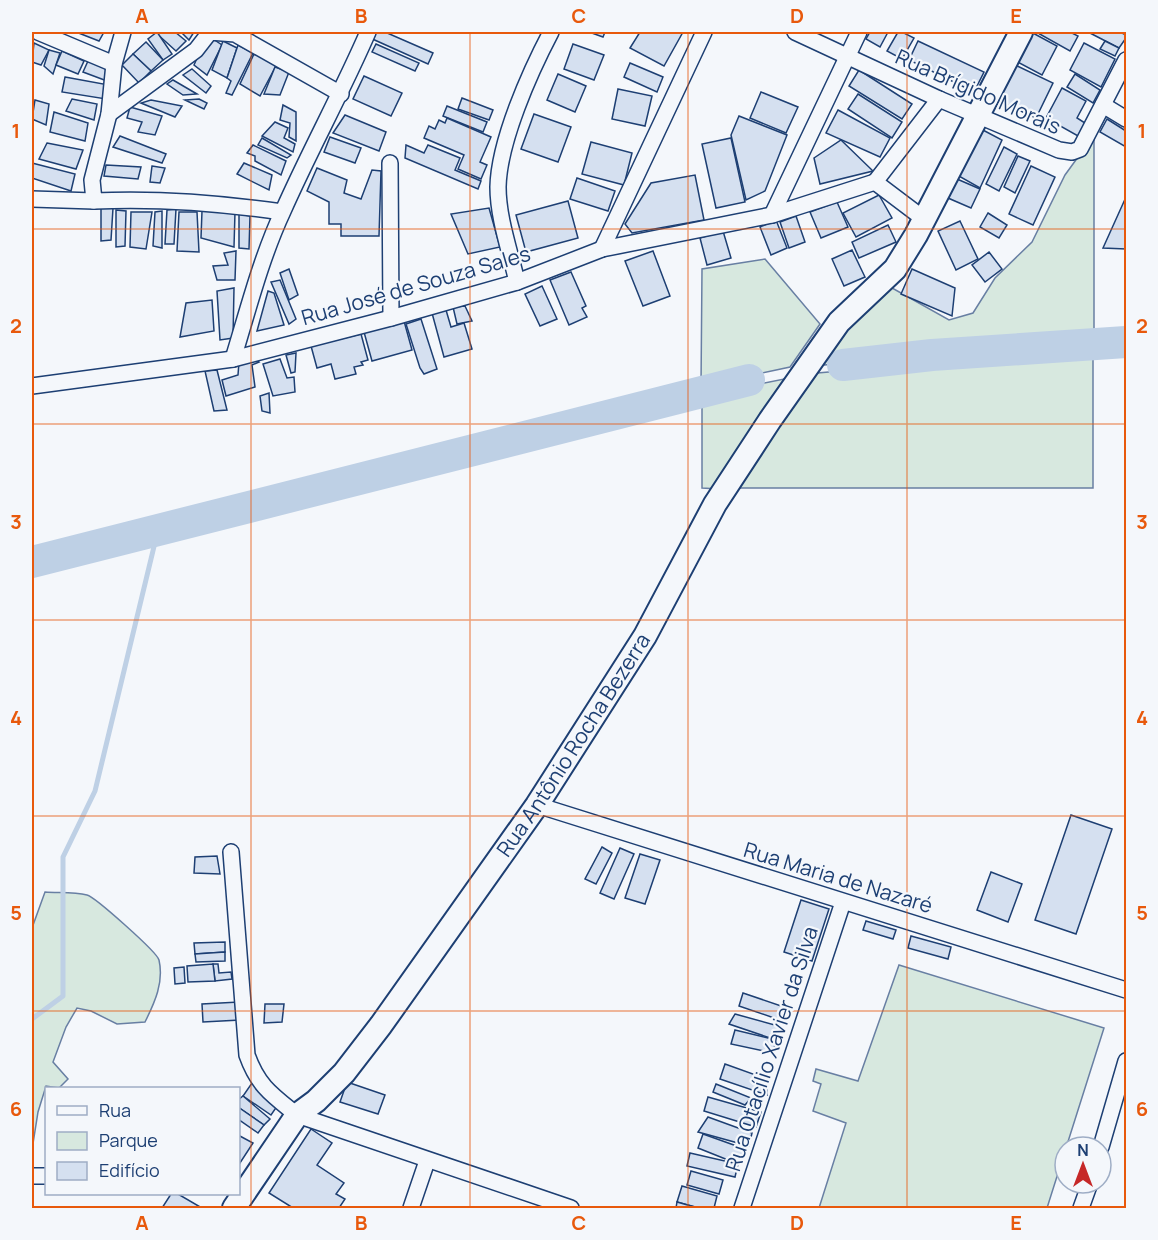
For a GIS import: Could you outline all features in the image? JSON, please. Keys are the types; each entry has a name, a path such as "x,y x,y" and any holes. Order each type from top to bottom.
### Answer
{"street":[{"path":"38,32 114,64"},
{"path":"94,201 92,180 109,114 114,64 123,32"},
{"path":"109,114 196,50 210,32 234,34 340,94"},
{"path":"233,359 264,260 282,212 368,32"},
{"path":"517,282 500,209 498,188 500,166 511,123 551,32"},
{"path":"602,249 704,32"},
{"name":"Rua Brígido Morais","path":"795,32 939,99 1059,150 1072,152 1080,149 1103,105"},
{"path":"772,215 860,32"},
{"name":"Rua Antônio Rocha Bezerra","path":"234,1209 297,1115 316,1101 344,1073 537,805 645,636 715,504 770,420 839,322 895,269 924,219 1021,32"},
{"path":"1126,60 1103,105 1126,119"},
{"path":"924,219 875,182 939,99"},
{"path":"390,163 391,318"},
{"name":"Rua José de Souza Sales","path":"32,386 233,359 517,282 602,249 772,215 875,182"},
{"path":"32,199 94,201 138,199 233,205 282,212"},
{"name":"Rua Maria de Nazaré","path":"537,805 1126,990"},
{"path":"231,852 247,1055 260,1084 297,1115 570,1209"},
{"name":"Rua Otacílio Xavier da Silva","path":"742,1209 843,902"},
{"path":"1104,1135 1126,1061"},
{"path":"411,1209 427,1161"}],"green space":[{"path":"1094,135 1094,338 814,366 885,284 949,320 973,313 995,278 1032,242 1065,175"},
{"path":"765,259 820,324 790,367 701,386 702,269"},
{"path":"1093,349 1093,488 731,488 806,374"},
{"path":"794,377 719,489 702,488 702,396"},
{"path":"45,892 87,895 125,925 156,955 159,960 160,976 155,999 145,1022 117,1024 91,1011 77,1008 66,1027 53,1062 68,1079 60,1087 45,1087 38,1112 32,1150 32,928"},
{"path":"899,965 1104,1028 1070,1135 1053,1135 1053,1189 1047,1208 819,1208 846,1123 813,1111 821,1084 813,1081 816,1069 858,1081"}],"building":[{"path":"76,32 104,32 99,41"},
{"path":"155,32 175,32 186,41 176,51"},
{"path":"157,32 172,54 163,60 148,39"},
{"path":"181,32 194,32 189,40"},
{"path":"370,32 385,32 433,53 428,64 368,37"},
{"path":"589,32 605,32 603,37"},
{"path":"640,32 683,32 664,66 630,48"},
{"path":"870,32 888,32 880,47 866,39"},
{"path":"898,32 914,38 902,59 887,51"},
{"path":"1031,32 1057,46 1042,75 1012,59"},
{"path":"1036,32 1070,32 1078,36 1070,51"},
{"path":"1088,32 1120,32 1126,35 1126,38 1119,48"},
{"path":"207,35 222,45 207,75 194,65"},
{"path":"223,41 237,48 227,78 212,70"},
{"path":"918,41 984,72 974,92 909,60"},
{"path":"1105,41 1119,48 1115,56 1100,49"},
{"path":"146,42 163,60 151,71 133,54"},
{"path":"34,43 49,50 41,65 32,62"},
{"path":"1084,43 1115,59 1101,87 1070,70"},
{"path":"376,44 419,63 415,71 372,52"},
{"path":"573,44 604,55 594,80 564,69"},
{"path":"238,45 253,53 232,95 226,93 231,81 227,78"},
{"path":"49,50 60,53 53,74 44,66"},
{"path":"62,51 84,61 78,74 56,65"},
{"path":"133,54 151,71 139,83 122,65"},
{"path":"254,54 277,64 260,96 240,84"},
{"path":"88,61 111,70 107,81 83,72"},
{"path":"630,63 663,77 657,92 624,77"},
{"path":"1013,64 1053,83 1036,118 996,100"},
{"path":"275,67 289,72 280,95 264,94"},
{"path":"192,69 211,86 206,93 183,75"},
{"path":"859,70 912,104 902,119 849,86"},
{"path":"558,74 586,86 575,112 547,100"},
{"path":"1075,74 1100,90 1093,103 1067,87"},
{"path":"364,76 402,93 391,116 353,99"},
{"path":"65,77 109,85 106,99 62,92"},
{"path":"173,80 197,94 183,95 167,84"},
{"path":"1062,88 1086,101 1077,118 1085,123 1078,136 1046,118"},
{"path":"618,89 652,96 645,126 612,119"},
{"path":"761,92 798,107 786,133 750,118"},
{"path":"858,94 902,122 892,138 848,109"},
{"path":"462,98 493,110 489,120 458,109"},
{"path":"72,99 97,104 94,120 66,111"},
{"path":"199,99 207,103 204,109 185,100"},
{"path":"35,100 49,104 46,125 32,119"},
{"path":"151,100 182,106 175,117 141,103"},
{"path":"283,105 296,112 296,141 289,137 290,123 280,120"},
{"path":"447,106 487,122 483,132 443,116"},
{"path":"130,107 162,116 155,135 138,132 142,122 127,118"},
{"path":"838,110 890,138 880,157 826,133"},
{"path":"54,112 88,123 85,141 50,132"},
{"path":"534,114 571,127 558,162 521,149"},
{"path":"345,115 386,132 379,151 333,133"},
{"path":"739,116 787,135 765,191 746,200 731,135"},
{"path":"447,118 491,137 480,162 487,165 481,179 458,169 464,155 424,138 429,126 435,129 439,120 445,123"},
{"path":"1107,119 1126,131 1126,147 1100,132"},
{"path":"275,122 288,128 284,138 295,144 293,152 262,136"},
{"path":"981,129 1002,140 980,188 957,175"},
{"path":"120,136 166,154 162,163 113,147"},
{"path":"330,137 361,148 355,163 324,152"},
{"path":"262,138 291,155 287,158 258,145"},
{"path":"731,138 745,202 716,208 702,144"},
{"path":"841,140 873,171 820,184 814,158"},
{"path":"591,142 632,153 624,185 582,174"},
{"path":"47,143 83,150 76,169 39,159"},
{"path":"253,145 286,161 281,175 255,161 255,156 247,153"},
{"path":"406,145 424,153 428,145 460,158 455,170 481,181 478,189 405,158"},
{"path":"1004,147 1017,154 999,191 986,184"},
{"path":"1018,156 1030,161 1015,193 1004,187"},
{"path":"32,163 75,174 71,191 32,178"},
{"path":"244,163 272,175 269,190 237,174"},
{"path":"106,165 141,167 138,179 104,176"},
{"path":"152,166 165,168 160,183 150,182"},
{"path":"1031,166 1055,177 1033,225 1009,214"},
{"path":"317,168 347,180 344,193 361,199 372,170 381,171 379,236 341,236 341,224 329,224 329,202 307,191"},
{"path":"695,175 704,220 632,233 625,224 651,183"},
{"path":"577,178 615,191 608,211 570,199"},
{"path":"957,179 980,189 971,208 948,198"},
{"path":"879,195 892,218 856,237 843,213"},
{"path":"1126,197 1126,249 1103,248"},
{"path":"568,201 578,238 526,252 516,215"},
{"path":"837,202 848,227 821,238 810,212"},
{"path":"101,208 113,208 111,240 101,241"},
{"path":"489,208 500,247 468,254 451,214"},
{"path":"176,209 174,244 165,244 167,210"},
{"path":"116,210 126,211 125,246 116,247"},
{"path":"162,211 162,248 153,246 155,212"},
{"path":"202,211 235,212 234,247 201,238"},
{"path":"131,212 152,212 146,249 130,247"},
{"path":"179,212 197,212 199,252 177,251"},
{"path":"988,213 1007,225 999,238 980,227"},
{"path":"239,214 250,216 249,249 239,248"},
{"path":"796,216 805,242 789,248 780,222"},
{"path":"776,220 787,248 771,255 760,227"},
{"path":"960,221 978,259 956,270 938,231"},
{"path":"888,225 896,242 859,258 852,242"},
{"path":"723,231 731,258 707,265 700,238"},
{"path":"852,250 865,277 844,286 832,259"},
{"path":"236,251 235,280 217,280 213,266 228,265 224,253"},
{"path":"653,251 670,296 643,306 625,261"},
{"path":"989,252 1002,269 985,282 972,265"},
{"path":"289,269 298,295 289,300 280,273"},
{"path":"912,269 955,288 952,316 901,294"},
{"path":"571,272 586,306 582,308 587,317 569,325 550,280"},
{"path":"280,280 296,319 289,324 271,282"},
{"path":"542,286 557,319 540,326 525,294"},
{"path":"234,288 233,338 220,340 217,291"},
{"path":"268,291 274,293 284,325 257,331"},
{"path":"212,300 214,331 180,337 186,303"},
{"path":"465,306 472,321 457,324 453,307"},
{"path":"446,310 451,327 464,323 472,349 444,357 432,313"},
{"path":"421,319 437,369 424,374 406,324"},
{"path":"404,321 412,350 372,361 364,332"},
{"path":"361,334 368,360 361,362 363,365 354,367 356,374 335,379 331,364 317,368 311,346"},
{"path":"296,353 295,372 291,373 286,355"},
{"path":"255,359 259,362 252,365 255,387 226,396 222,380 238,375 239,362"},
{"path":"280,359 287,378 294,377 295,392 273,396 263,364"},
{"path":"217,370 227,410 214,411 205,371"},
{"path":"269,393 270,413 262,411 260,396"},
{"path":"1071,815 1112,829 1076,934 1035,920"},
{"path":"602,847 612,853 596,884 585,879"},
{"path":"620,848 634,854 614,899 600,893"},
{"path":"640,854 660,860 645,904 625,898"},
{"path":"217,856 220,874 194,873 195,857"},
{"path":"991,872 1022,884 1008,922 977,910"},
{"path":"801,900 829,909 812,961 784,952"},
{"path":"866,921 896,930 893,939 863,930"},
{"path":"911,936 951,947 948,959 908,948"},
{"path":"225,942 225,952 195,954 194,943"},
{"path":"225,952 225,961 196,962 195,954"},
{"path":"213,964 218,964 219,973 231,972 232,979 215,981"},
{"path":"213,964 215,981 188,982 187,966"},
{"path":"184,967 185,983 175,984 174,968"},
{"path":"743,993 790,1009 786,1022 739,1006"},
{"path":"239,1002 240,1020 203,1022 202,1004"},
{"path":"265,1004 284,1004 282,1022 264,1023"},
{"path":"735,1014 782,1027 776,1040 729,1024"},
{"path":"735,1030 776,1040 773,1053 731,1044"},
{"path":"725,1064 767,1079 767,1095 720,1079"},
{"path":"347,1082 385,1095 378,1114 340,1102"},
{"path":"252,1083 280,1102 271,1115 243,1096"},
{"path":"716,1084 751,1098 745,1105 713,1092"},
{"path":"243,1096 270,1119 264,1125 240,1108 240,1098"},
{"path":"708,1097 761,1112 756,1127 704,1111"},
{"path":"240,1108 264,1125 258,1133 240,1120"},
{"path":"708,1117 752,1133 749,1146 698,1132"},
{"path":"311,1129 332,1143 317,1165 344,1183 336,1194 345,1199 339,1208 293,1208 269,1193"},
{"path":"703,1134 745,1149 738,1164 698,1148"},
{"path":"240,1136 253,1143 240,1163"},
{"path":"690,1153 738,1164 735,1177 687,1166"},
{"path":"691,1171 723,1180 719,1194 687,1185"},
{"path":"682,1186 717,1196 714,1208 699,1208 677,1202"},
{"path":"170,1195 180,1195 202,1208 162,1208"},
{"path":"677,1202 698,1208 676,1208"}],"waterway":[{"path":"843,365 932,355 1126,342"},
{"path":"32,562 749,380"},
{"path":"32,1019 63,996 63,857 95,791 158,530"}]}
